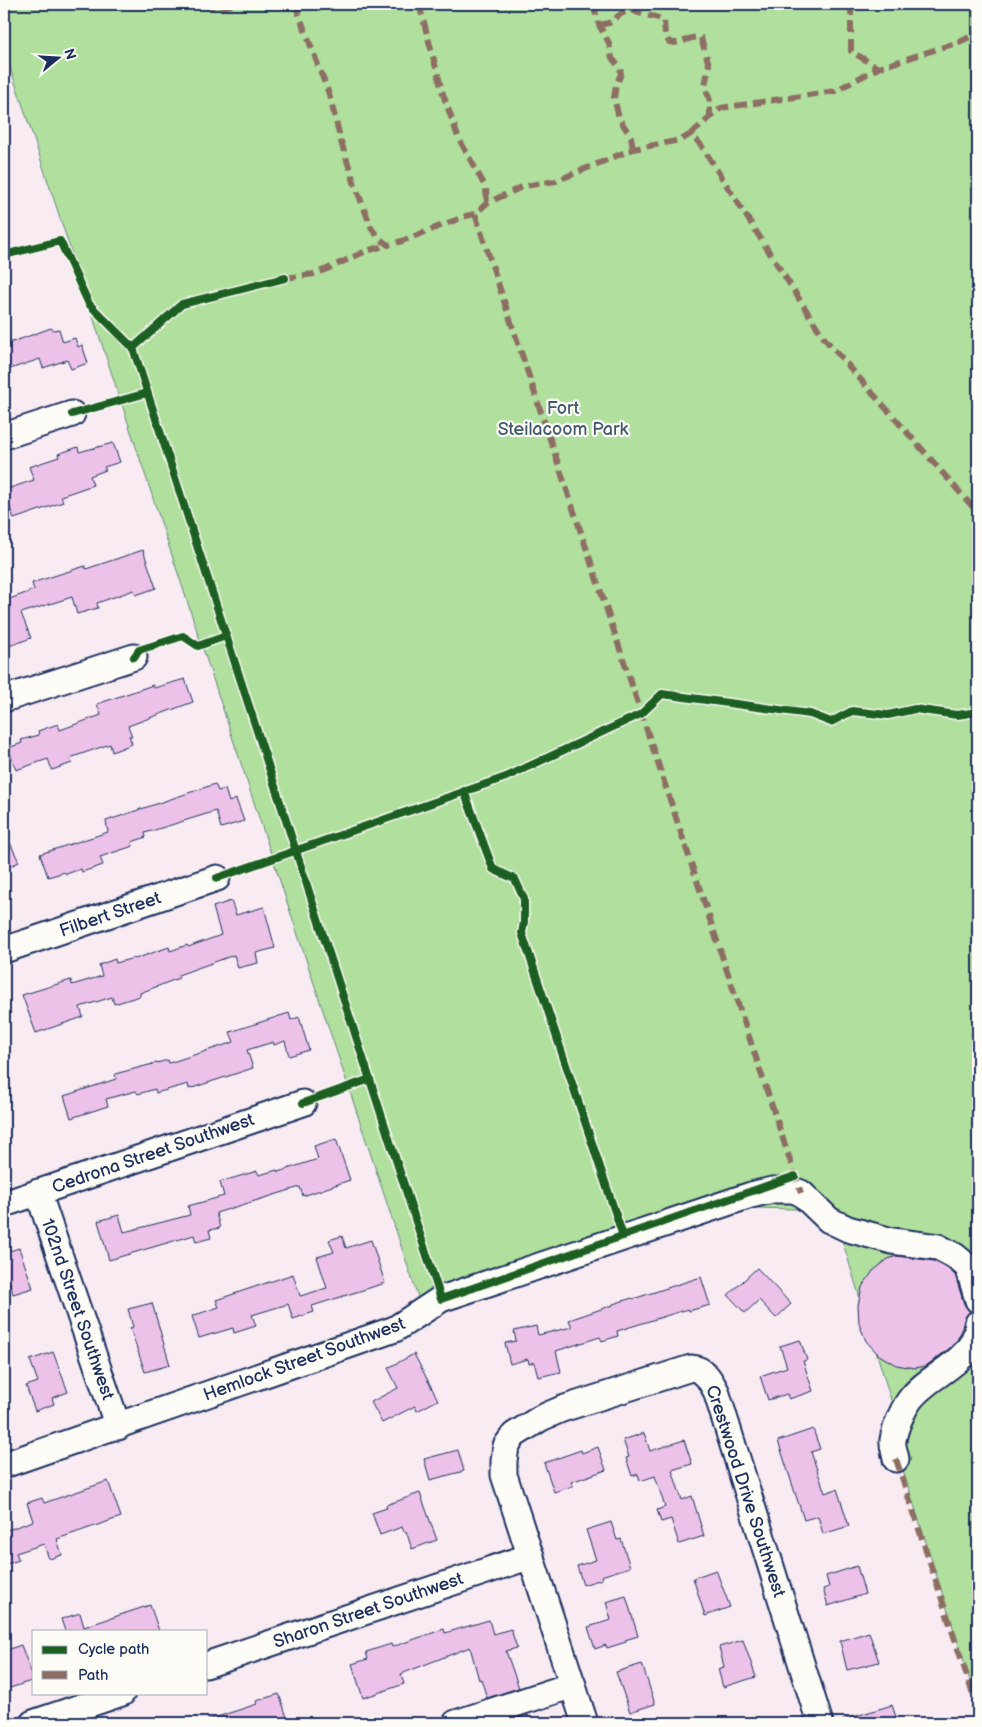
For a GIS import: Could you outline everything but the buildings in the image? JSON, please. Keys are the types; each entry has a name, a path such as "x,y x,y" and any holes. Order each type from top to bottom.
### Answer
{"street":[{"path":"4,436 72,414"},
{"path":"4,699 134,657"},
{"name":"Filbert Street","path":"4,950 217,878"},
{"name":"Cedrona Street Southwest","path":"4,1204 303,1103"},
{"name":"Hemlock Street Southwest","path":"4,1465 118,1427 395,1329 441,1299 750,1195 779,1189 793,1190 801,1193 829,1220 848,1229 892,1241 938,1247 955,1256 968,1267 978,1300"},
{"name":"102nd Street Southwest","path":"38,1192 118,1427"},
{"path":"896,1459 893,1441 899,1421 909,1400 967,1351 978,1331 978,1323"},
{"name":"Crestwood Drive Southwest","path":"585,1723 504,1475 506,1446 514,1435 541,1418 562,1409 691,1368 697,1368 709,1377 716,1391 820,1723"},
{"name":"Sharon Street Southwest","path":"208,1664 531,1556"},
{"path":"456,1723 573,1685"},
{"path":"33,1723 119,1694"}],"green space":[{"name":"Fort Steilacoom Park","path":"4,4 978,4 978,1706 902,1467 908,1456 833,1210 716,1207 420,1303 4,49"}],"marked path":[{"path":"203,4 205,6 224,7 237,4"},
{"path":"295,4 329,94 342,145 355,185 372,229 388,245 475,214 487,203 524,186 556,181 633,149 681,140 691,134 701,145 824,338 978,513"},
{"path":"419,4 443,94 458,137 486,188 487,203"},
{"path":"593,4 599,25 609,43 612,58 620,68 621,74 616,85 614,98 619,118 631,137 633,149"},
{"path":"851,4 851,51 878,68"},
{"path":"599,25 610,23 622,13 632,10 664,21 665,35 669,42 677,43 697,37 701,38 709,65 705,86 710,101 710,118"},
{"path":"691,134 721,108 835,91 878,68 959,42 978,33"},
{"path":"475,214 801,1193"},
{"path":"285,278 314,274 366,251 388,245"},
{"path":"896,1459 978,1710"}],"cycle path":[{"path":"4,255 60,241 89,304 133,348"},
{"path":"285,278 182,304 133,348 441,1299 795,1176"},
{"path":"72,414 147,393"},
{"path":"134,657 139,650 183,636 198,646 226,636"},
{"path":"217,878 506,777 641,714 662,694 810,714 831,722 852,711 888,715 915,709 957,715 978,712"},
{"path":"464,791 493,869 515,879 524,899 522,933 623,1236"},
{"path":"303,1103 370,1079"}]}
